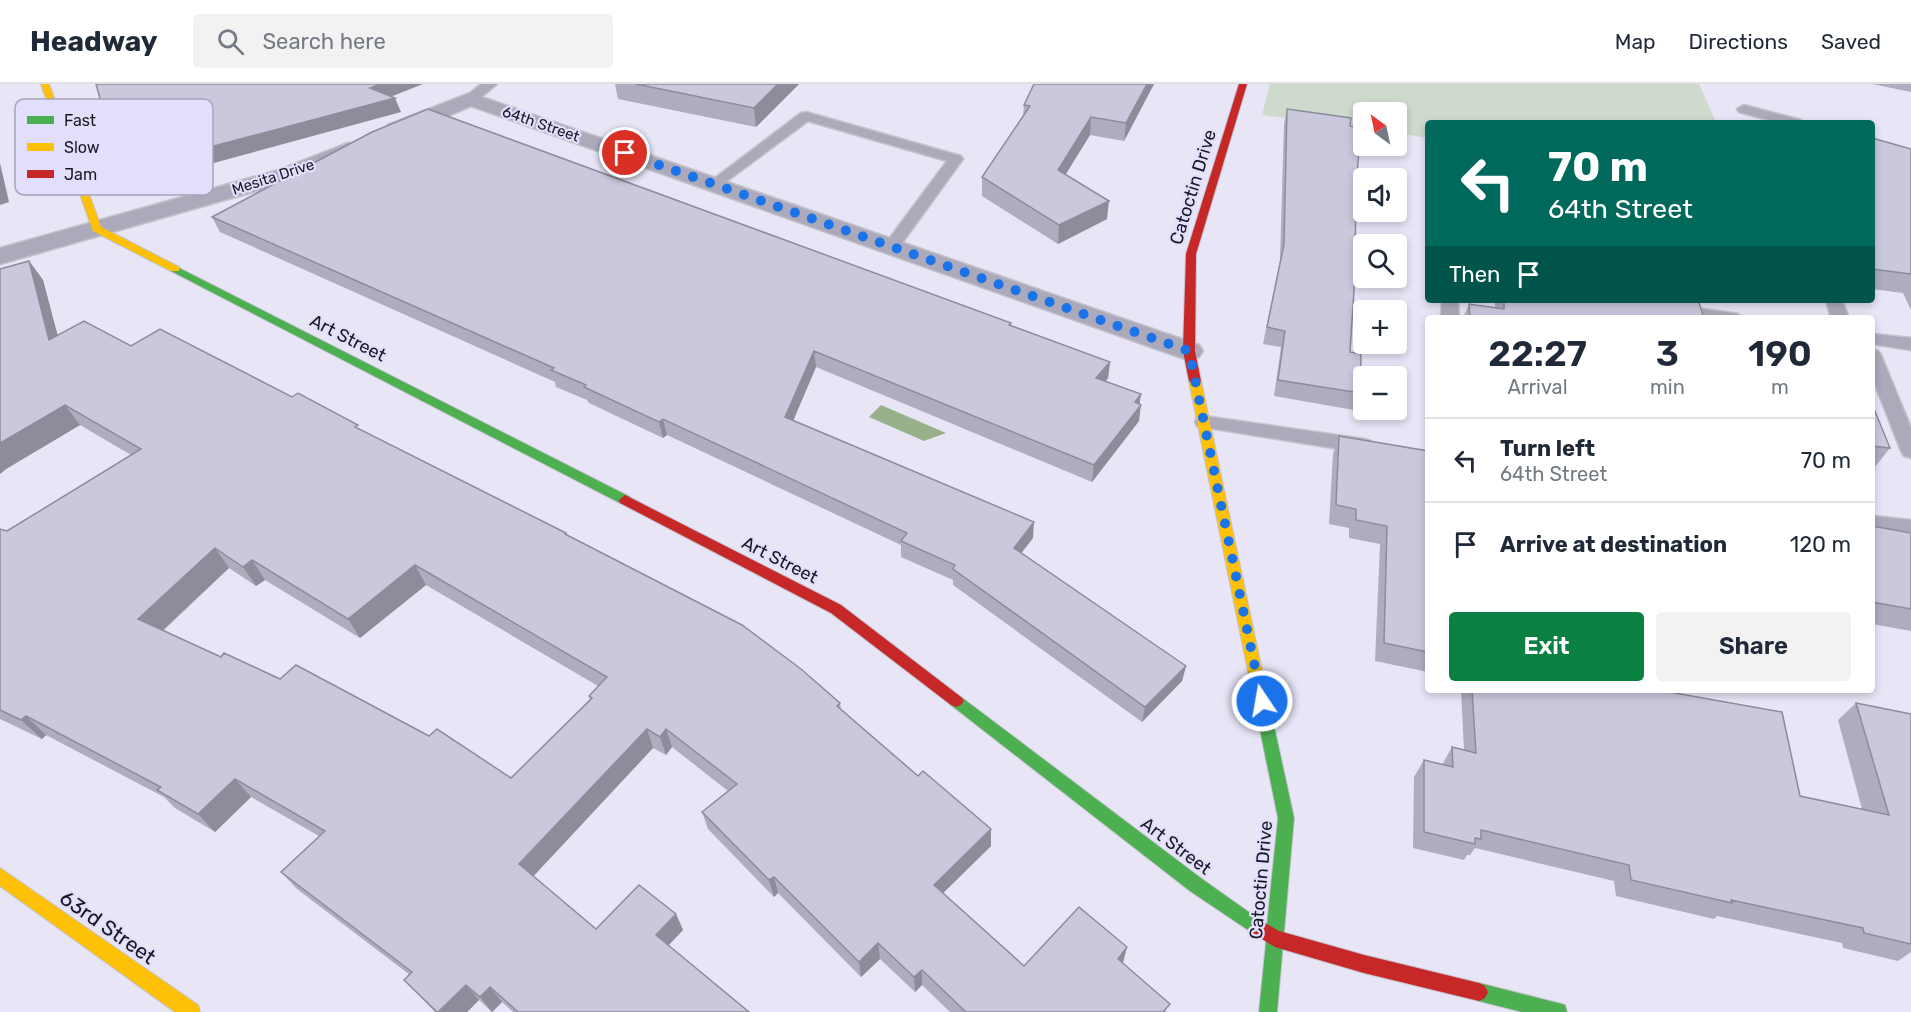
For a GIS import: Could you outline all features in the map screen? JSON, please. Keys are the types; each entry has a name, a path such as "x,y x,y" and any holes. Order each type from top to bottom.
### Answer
{"street":[{"path":"45,84 50,99"},
{"name":"Catoctin Drive","path":"1243,84 1191,254 1189,351 1286,818 1268,1012"},
{"name":"Mesita Drive","path":"0,256 287,175 470,99"},
{"name":"64th Street","path":"470,99 1189,351"},
{"path":"85,195 97,229"},
{"name":"Art Street","path":"97,229 836,609 1196,885 1275,938 1365,964 1558,1012"},
{"name":"63rd Street","path":"0,876 191,1012"}],"lane":[{"path":"470,99 490,84"},
{"path":"1744,109 1785,120"},
{"path":"714,184 806,116 956,159 891,247"},
{"path":"1654,307 1711,315"},
{"path":"1875,339 1911,344"},
{"path":"1875,362 1911,451"},
{"path":"1204,422 1381,449"},
{"path":"1875,522 1911,528"}],"shaded area":[{"path":"1270,84 1699,84 1715,120 1425,120 1425,138 1407,135 1407,102 1353,102 1353,128 1262,115"},
{"path":"881,405 946,433 924,441 869,417"}],"building":[{"path":"96,84 381,84 370,88 395,98 213,146 213,99 100,99"},
{"path":"636,84 778,84 754,108"},
{"path":"1034,84 1147,84 1126,123 1091,117 1058,170 1109,201 1059,225 982,177 1030,106 1024,105"},
{"path":"428,109 1011,323 1009,325 1110,362 1096,378 1141,394 1135,402 1141,405 1094,465 814,351 785,417 1034,522 1014,548 1186,666 1145,707 953,569 955,565 901,541 907,533 663,419 659,422 584,387 586,385 551,370 554,368 212,217 372,132"},
{"path":"1287,109 1351,118 1353,156 1359,156 1357,168 1353,168 1353,222 1356,222 1355,234 1353,234 1354,288 1350,352 1361,354 1361,366 1353,366 1353,392 1278,380 1285,331 1267,327 1284,244"},
{"path":"1875,139 1911,149 1911,274 1875,269"},
{"path":"29,261 49,340 84,321 131,346 160,329 292,397 298,393 358,425 355,427 742,625 801,669 840,703 837,706 918,776 923,771 991,829 934,885 1024,966 1079,907 1127,947 1118,959 1170,1004 1163,1012 966,1012 922,970 914,977 878,943 859,962 774,877 769,880 702,812 737,784 666,729 660,737 647,729 519,864 596,929 639,885 676,914 656,935 749,1012 518,1012 490,987 480,997 466,985 437,1012 404,980 412,972 281,872 325,831 235,779 198,814 157,790 161,787 26,716 21,720 0,710 0,529 7,531 141,449 65,405 0,443 0,269","holes":["215,548 243,567 252,560 348,619 415,565 607,677 589,696 592,698 511,778 437,729 429,736 296,665 280,679 224,653 221,657 138,619"]},
{"path":"1504,303 1699,303 1703,315 1470,315 1469,304 1504,309"},
{"path":"1875,411 1890,448 1875,446"},
{"path":"1339,436 1425,450 1425,651 1384,643 1387,526 1356,520 1356,509 1336,505"},
{"path":"1875,527 1911,533 1911,609 1875,603"},
{"path":"1472,693 1675,693 1782,712 1800,796 1889,815 1856,703 1911,714 1911,944 1864,933 1863,928 1731,900 1732,903 1631,880 1629,865 1481,830 1481,839 1475,838 1475,844 1424,832 1424,760 1453,767 1452,747 1476,753"}],"traffic: fast":[{"path":"175,269 625,500"},
{"path":"1255,671 1286,818 1268,1012"},
{"path":"956,701 1196,885 1260,928"},
{"path":"1479,992 1558,1012"}],"traffic: slow":[{"path":"45,84 50,99"},
{"path":"85,195 97,229 175,269"},
{"path":"1195,381 1255,671"},
{"path":"0,876 191,1012"}],"traffic: jam":[{"path":"1195,381 1189,351 1191,254 1243,84"},
{"path":"625,500 836,609 956,701"},
{"path":"1260,928 1275,938 1364,964 1479,992"}],"route":[{"path":"625,153 1189,351 1262,701"}]}
